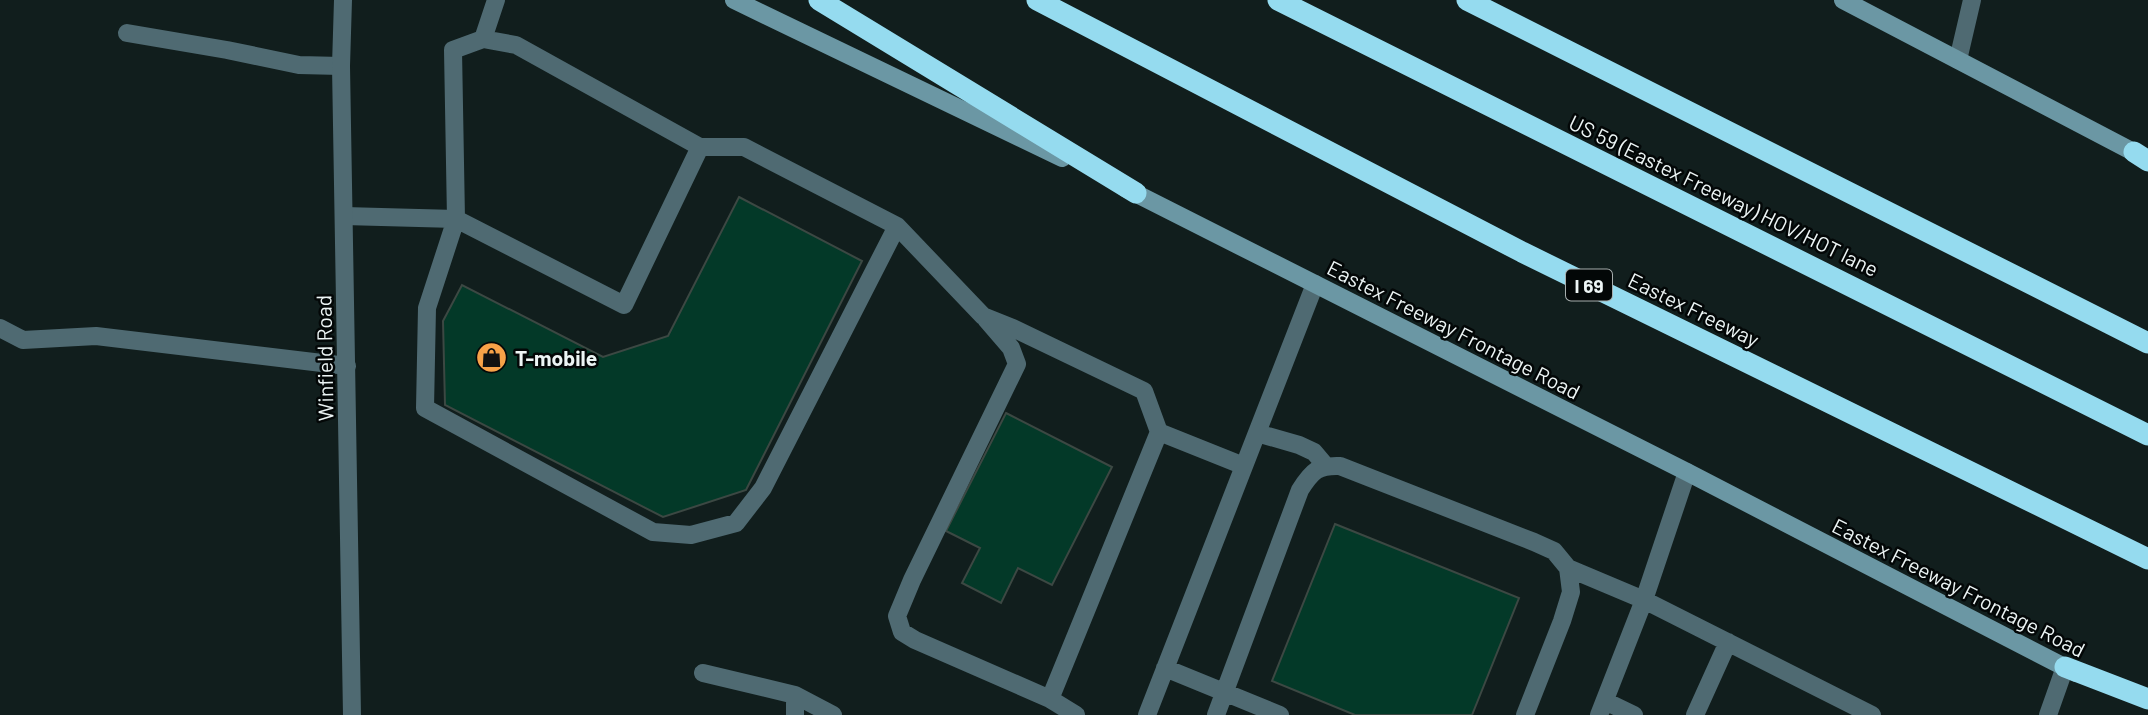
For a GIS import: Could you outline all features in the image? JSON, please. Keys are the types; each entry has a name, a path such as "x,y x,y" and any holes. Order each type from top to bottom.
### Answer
{"highway":[{"path":"819,0 1136,193"},
{"name":"Eastex Freeway","path":"1037,0 1522,253 2148,559"},
{"name":"US 59 (Eastex Freeway) HOV/HOT lane","path":"1278,0 2148,435"},
{"path":"1466,0 2148,343"},
{"path":"2064,667 2148,699"}],"main road":[{"name":"Eastex Freeway Frontage Road","path":"734,0 1136,193 2148,709"},
{"path":"1843,0 2143,158"}],"street":[{"name":"Winfield Road","path":"343,0 341,66 352,715"},
{"path":"483,39 496,0"},
{"path":"1958,60 1972,0"},
{"path":"127,33 299,65 341,66"},
{"path":"897,226 763,488 736,523 691,535 653,532 425,408 426,308 456,219 453,50 483,39 516,45 701,147 744,147 897,226 1011,348 1017,364 897,616 902,632 915,640 1049,699 1076,715"},
{"path":"344,216 456,219 624,305 701,147"},
{"path":"1147,715 1315,284"},
{"path":"983,316 1144,391 1159,432 1049,699"},
{"path":"0,328 23,340 96,336 347,366"},
{"path":"1159,432 1244,466"},
{"path":"1257,433 1314,452 1325,465"},
{"path":"1216,715 1300,490 1310,475 1325,465 1340,466 1534,542 1553,551 1568,568 1644,600 1872,715"},
{"path":"1633,715 1602,708 1644,600 1687,472"},
{"path":"1525,715 1562,621 1570,592 1568,568"},
{"path":"1695,715 1728,642"},
{"path":"1165,667 1280,715"},
{"path":"2048,715 2064,667"},
{"path":"704,673 795,695 833,715"},
{"path":"795,695 795,715"}],"building":[{"path":"739,197 862,261 746,490 663,517 445,405 443,321 462,285 603,357 668,336"},
{"path":"1006,413 1112,467 1052,585 1018,568 1001,603 962,583 980,548 946,531"},
{"path":"1335,524 1519,598 1472,715 1355,715 1272,681"}],"place":[{"name":"T-mobile","path":"492,357"}]}
